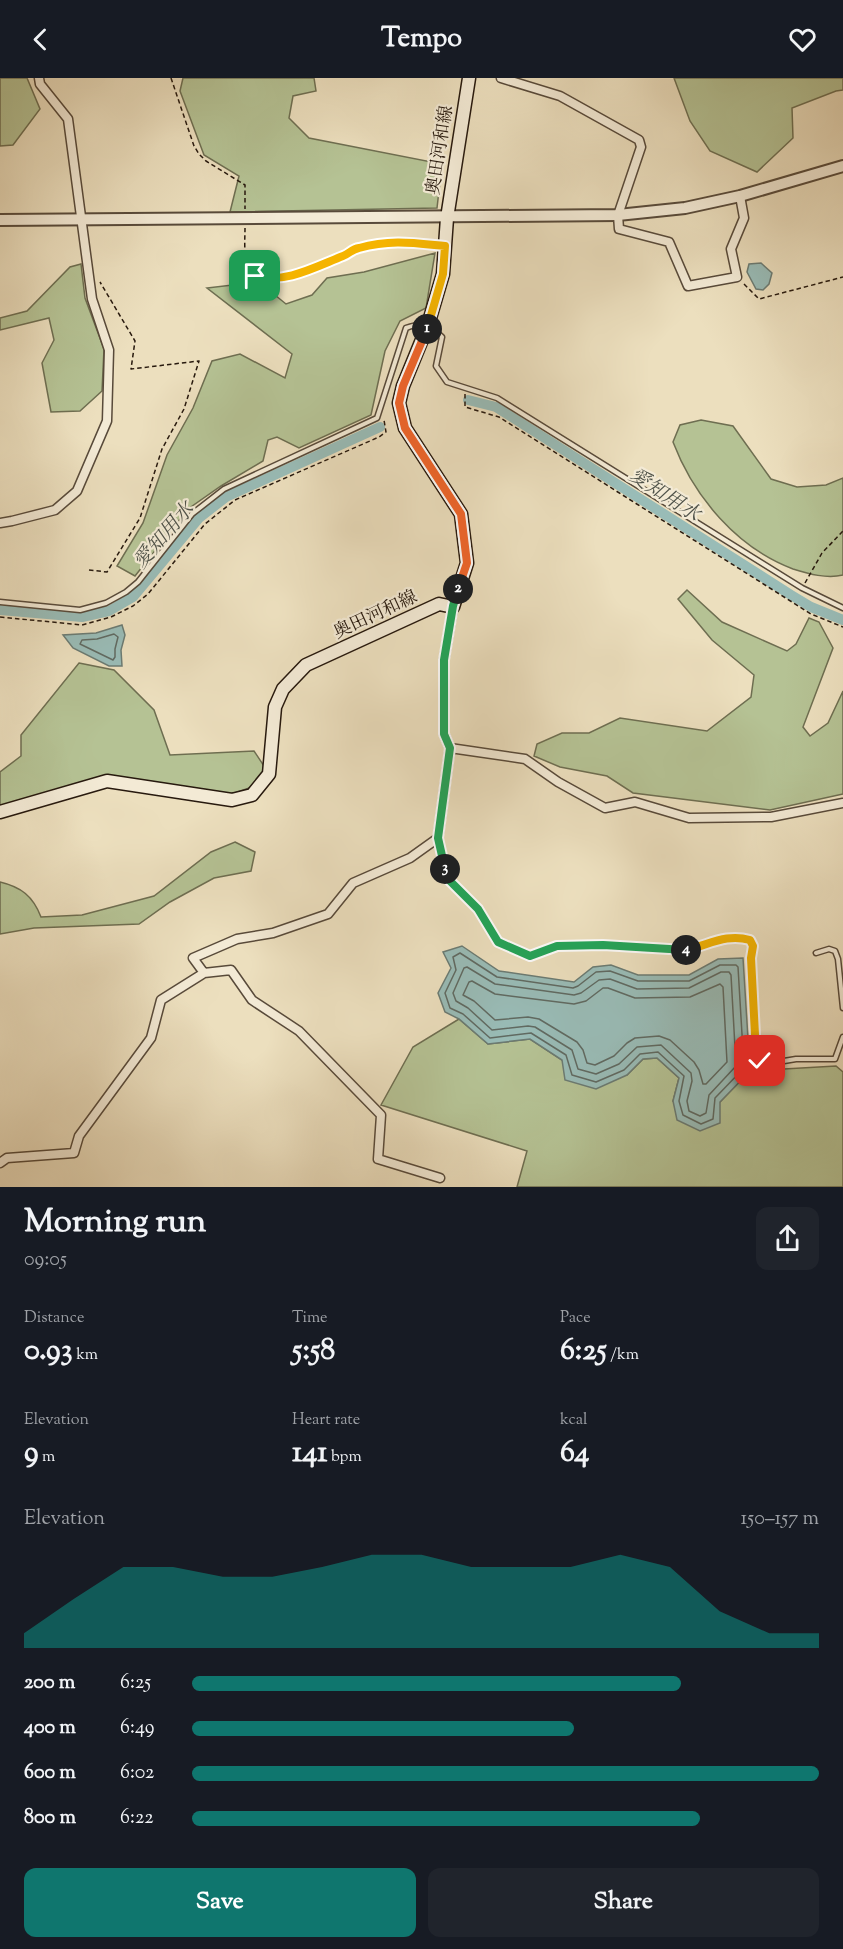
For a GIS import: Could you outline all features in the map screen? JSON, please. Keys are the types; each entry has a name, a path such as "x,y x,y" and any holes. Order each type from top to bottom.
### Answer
{"main road":[{"name":"奥田河和線","path":"0,812 107,781 232,800 252,795 269,774 275,706 283,689 306,665 438,604 453,606 467,563 461,514 405,428 399,403 403,386 428,326 443,274 447,218 469,78"}],"street":[{"path":"0,523 55,510 77,491 107,421 109,350 92,299 68,119 40,84 39,78"},
{"path":"501,78 560,96 639,140 641,147 618,215 619,229 669,242 688,286 737,278 731,249 744,218 740,196"},
{"path":"0,220 618,215 685,208 740,196 843,166"},
{"path":"204,973 193,958 237,939 273,933 328,914 353,883 410,858 438,838 450,748 444,734 444,660 453,606"},
{"path":"450,748 525,759 558,782 605,808 634,802 689,818 771,817 843,803"},
{"path":"0,1163 7,1158 74,1153 79,1136 151,1038 161,1000 204,973 231,970 252,1000 299,1031 381,1115 378,1159 440,1178"}],"lane":[{"path":"0,602 80,610 106,603 126,592 138,582 192,514 224,489 377,418 406,328 420,323 428,326 441,337 436,366 447,382 497,398 802,588 843,608"},
{"path":"438,838 447,878 478,909 498,942 530,956 557,946 603,945 683,950 719,939 750,940 753,946 751,958 756,1054 760,1061 772,1063 796,1059 835,1059 843,1037"},
{"path":"816,953 829,949 835,951 838,959 843,1008"}],"path":[{"path":"171,78 194,146 206,161 246,185 245,209"},
{"path":"245,227 245,255 249,268 255,276 266,279 290,277 345,255 356,248 383,242 411,242 445,246"},
{"path":"737,278 759,299 843,277"},
{"path":"89,570 107,572 140,518 162,449 184,409 200,361 131,369 135,341 99,281"},
{"path":"465,388 465,407 499,417 811,614 843,627"},
{"path":"0,617 82,625 111,617 133,606 148,594 205,524 235,500 379,438 386,432 384,420 377,418"},
{"path":"802,588 822,553 843,531"}],"green space":[{"path":"0,78 27,78 40,109 13,145 0,146"},
{"path":"183,78 314,78 316,91 293,96 289,118 309,138 442,164 437,208 230,212 239,176 204,155 180,91"},
{"path":"674,78 843,78 843,90 792,108 793,138 757,172 710,151 690,121"},
{"path":"435,253 426,308 400,321 385,351 371,415 299,448 277,437 268,440 263,461 188,509 135,576 117,566 143,523 167,455 193,408 212,361 240,354 285,378 292,354 207,288 259,282 286,304 312,295 327,278 364,272"},
{"path":"81,264 85,298 104,349 102,391 80,411 51,412 42,363 54,340 49,318 0,330 0,318 27,311 70,267"},
{"path":"701,420 733,426 771,479 797,487 826,485 843,478 843,575 812,574 773,560 736,534 720,518 705,501 693,482 673,442 680,425"},
{"path":"687,590 722,622 787,651 796,644 809,618 819,622 833,648 803,727 810,736 828,723 843,691 843,794 770,810 633,793 607,776 560,767 534,756 537,744 562,733 589,733 620,718 707,731 751,697 754,675 712,640 678,599"},
{"path":"79,663 114,670 154,710 170,755 254,751 266,769 252,787 229,795 108,776 0,808 0,772 21,756 21,735"},
{"path":"235,842 255,852 251,871 214,878 170,902 139,924 34,928 0,934 0,882 20,890 30,898 41,917 82,915 154,896 211,852"},
{"path":"459,1019 488,1044 530,1039 562,1060 627,1075 643,1059 657,1058 679,1078 673,1101 720,1102 750,1071 836,1066 843,1072 843,1187 517,1187 527,1151 381,1105 413,1047"}],"water":[{"path":"761,263 772,273 769,284 763,290 756,289 747,272 749,264"},
{"path":"122,625 125,635 121,650 122,666 109,666 73,648 63,635 96,633"},
{"path":"462,946 499,971 574,982 593,967 611,965 638,975 689,975 718,959 743,958 750,1071 720,1102 720,1123 700,1131 677,1120 673,1101 679,1078 657,1058 643,1059 627,1075 596,1089 565,1080 562,1060 530,1039 488,1044 459,1019 445,1012 438,993 451,968 443,952"}],"waterway":[{"name":"愛知用水","path":"468,400 496,407 791,595 811,607 843,620"},
{"name":"愛知用水","path":"0,610 82,617 109,611 133,597 199,518 226,497 380,427"}],"route":[{"path":"255,276 266,279 290,277 345,255 356,248 383,242 398,241 445,246 440,288 428,326 403,386 399,403 405,428 461,514 467,563 453,606 444,660 444,734 450,748 438,838 447,878 478,909 498,942 530,956 557,946 603,945 676,951 689,950 719,939 750,940 753,946 751,958 756,1054 760,1061"}]}
